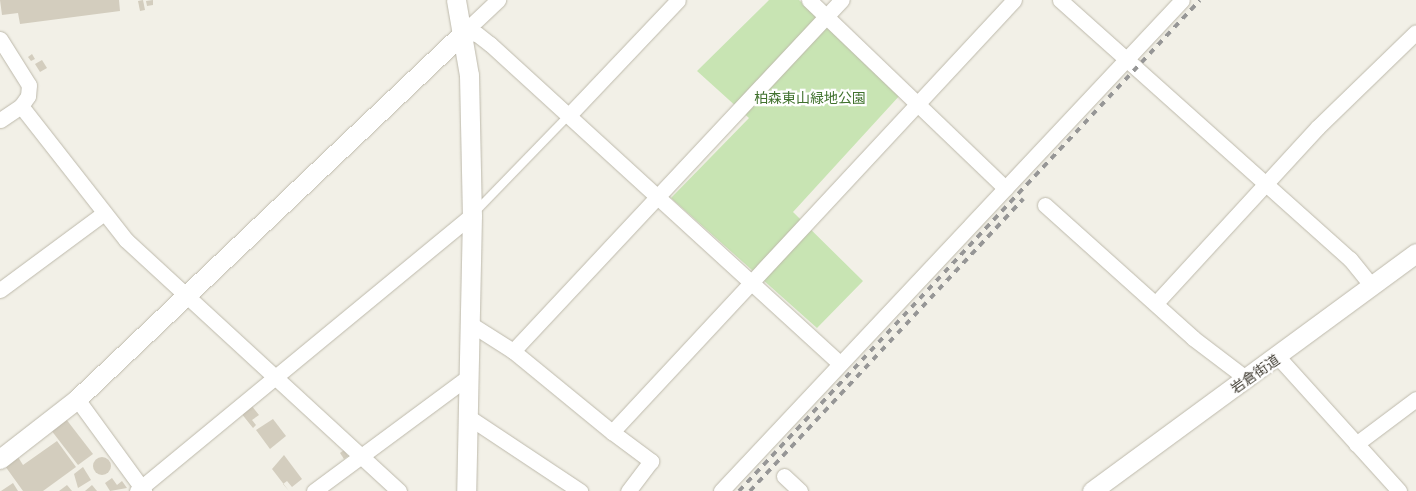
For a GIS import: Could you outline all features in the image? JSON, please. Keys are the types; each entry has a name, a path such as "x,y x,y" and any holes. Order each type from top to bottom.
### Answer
{"street":[{"path":"456,0 464,32 472,215 466,491"},
{"path":"0,459 77,399 188,296 498,0"},
{"path":"569,115 678,0"},
{"path":"809,0 914,104 1005,188"},
{"path":"513,350 842,0"},
{"path":"612,432 914,104 1014,0"},
{"path":"1060,0 1350,259 1371,285"},
{"path":"721,491 1182,0"},
{"path":"464,32 477,34 660,195 840,364"},
{"path":"1156,303 1265,185 1416,32"},
{"path":"0,40 28,85 28,96 21,106 0,120"},
{"path":"21,106 104,213 188,296 399,491"},
{"path":"1045,205 1156,303 1247,379"},
{"path":"0,290 104,213"},
{"path":"77,399 141,490 472,215"},
{"name":"岩倉街道","path":"1092,491 1279,358 1371,285 1416,254"},
{"path":"469,323 513,350 612,432 651,461 628,491"},
{"path":"1279,358 1399,491"},
{"path":"314,491 468,378"},
{"path":"1356,444 1416,400"},
{"path":"467,416 580,491"},
{"path":"784,476 800,491"}],"lane":[{"path":"472,215 569,115"}],"green space":[{"name":"柏森東山緑地公園","path":"769,0 799,0 901,94 793,212 863,281 817,328 671,198 749,118 697,71"}],"building":[{"path":"0,0 119,0 120,11 20,24 18,13 2,15"},
{"path":"143,0 145,10 140,11 138,1"},
{"path":"153,0 153,5 147,6 146,1"},
{"path":"32,54 35,59 31,61 28,57"},
{"path":"42,60 47,68 40,72 35,64"},
{"path":"251,405 259,415 252,420 256,425 253,428 241,413"},
{"path":"66,419 93,454 78,465 51,430"},
{"path":"273,419 286,436 270,449 256,430"},
{"path":"57,441 76,467 43,491 23,491 5,466 18,457 23,465"},
{"path":"344,450 348,456 344,459 340,453"},
{"path":"284,455 302,479 292,487 287,481 283,484 272,469"},
{"path":"102,457 108,460 111,466 108,472 102,475 96,472 93,466 96,460"},
{"path":"83,467 91,480 78,488 74,474"},
{"path":"112,478 117,485 122,481 127,488 110,491 105,483"},
{"path":"13,483 18,491 1,491"},
{"path":"67,485 72,491 59,491"},
{"path":"92,485 97,491 85,491"}],"railway":[{"path":"739,491 1200,0"},
{"path":"750,491 1023,199"}]}
